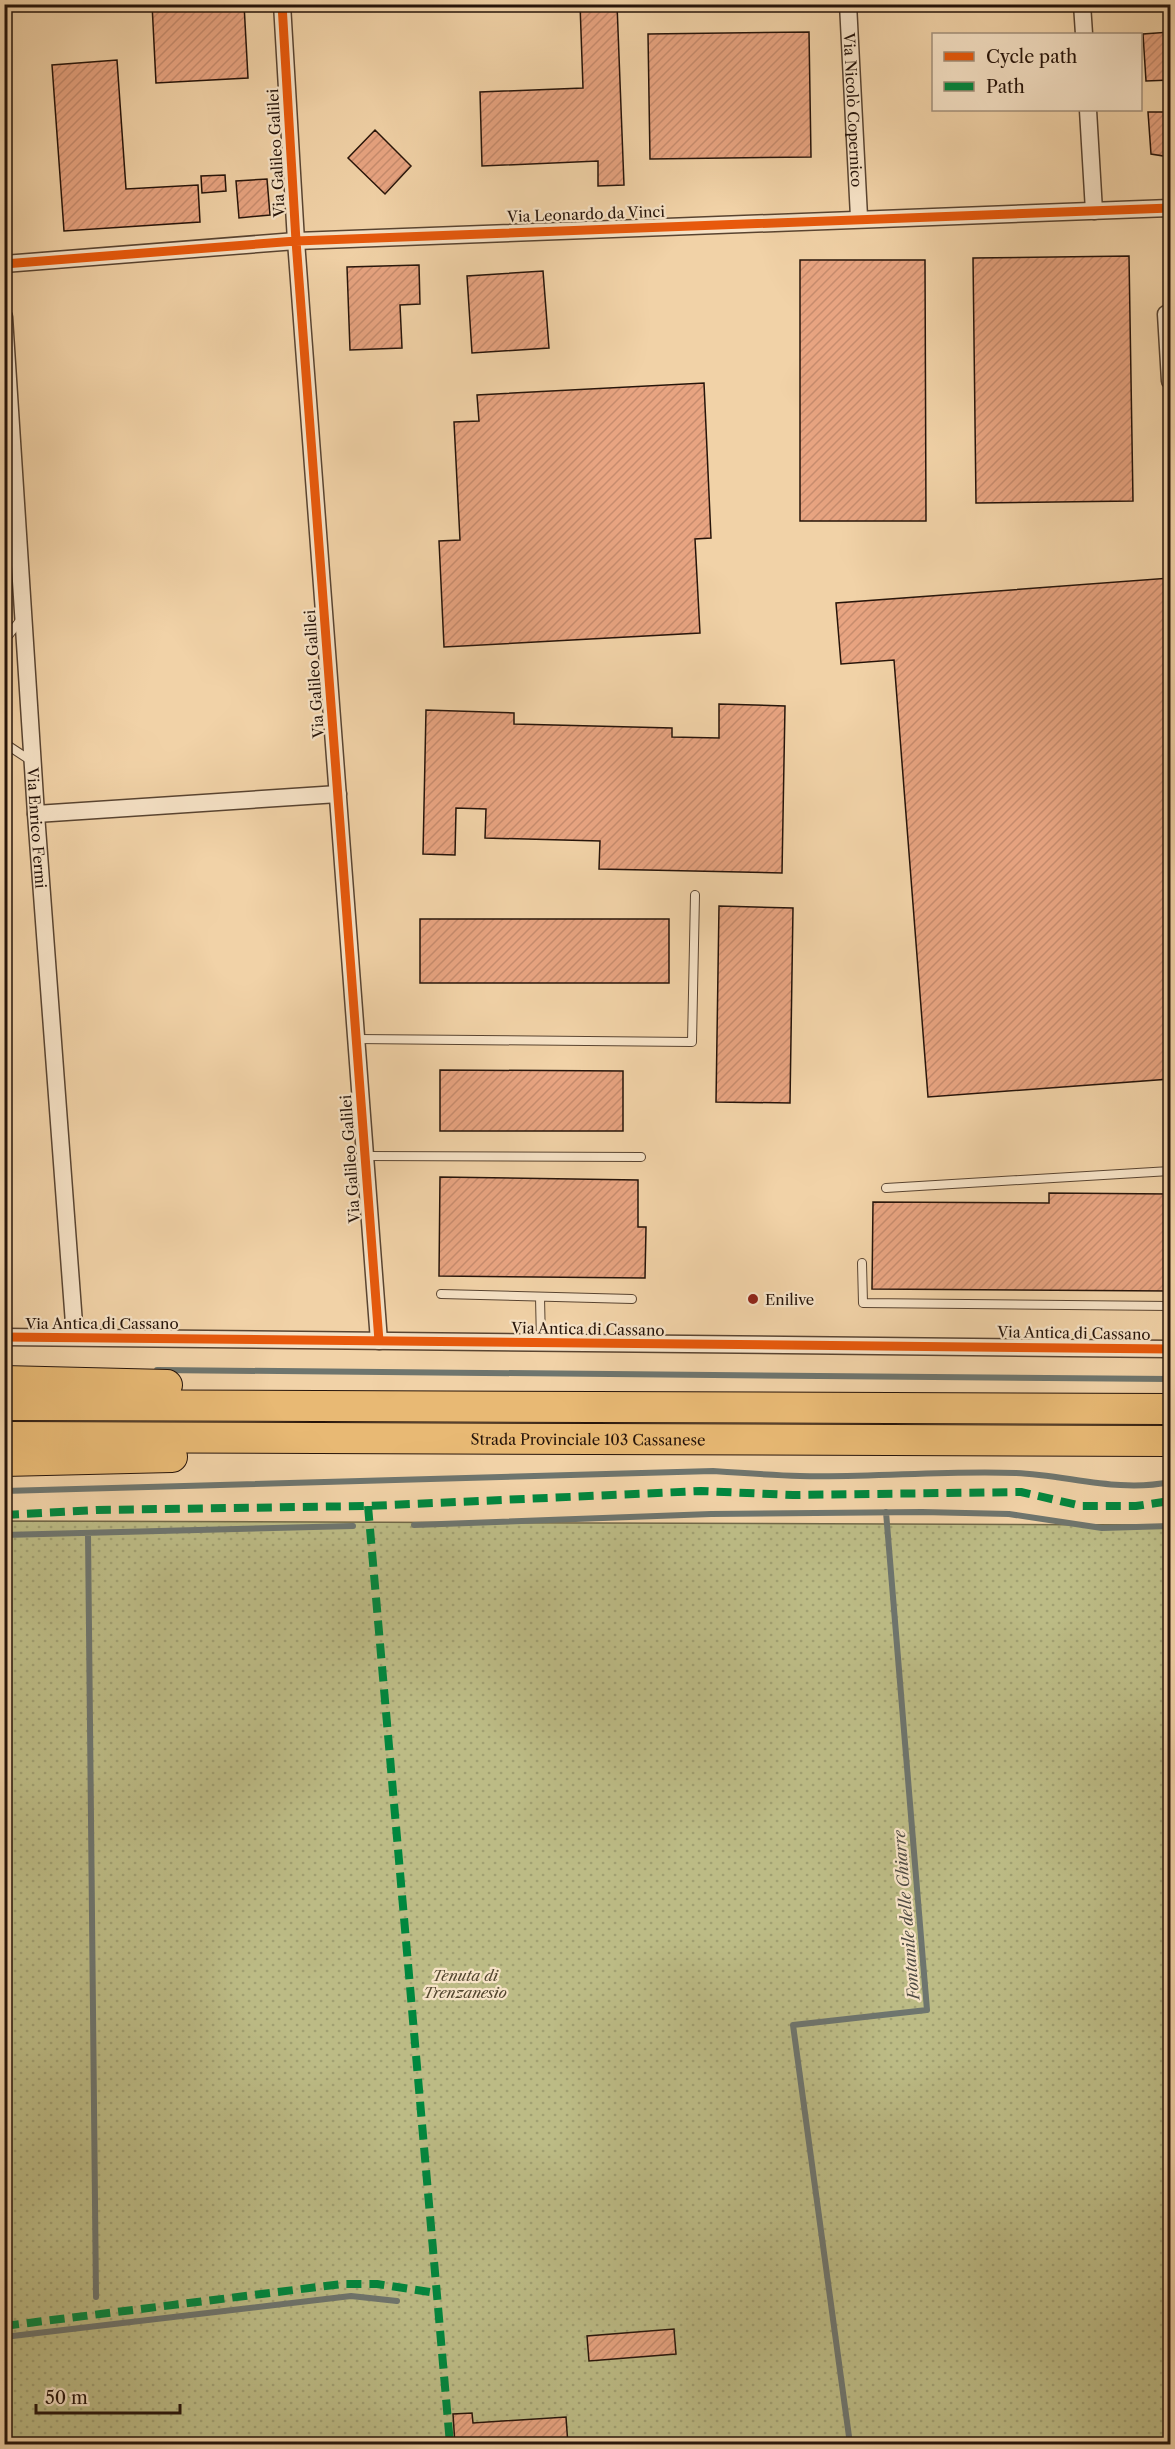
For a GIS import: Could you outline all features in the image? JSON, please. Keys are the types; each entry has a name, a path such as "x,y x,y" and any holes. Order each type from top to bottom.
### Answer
{"highway":[{"path":"4,1381 464,1393 604,1407"},
{"name":"Strada Provinciale 103 Cassanese","path":"4,1405 1170,1409"},
{"name":"Strada Provinciale 103 Cassanese","path":"4,1437 1170,1441"},
{"path":"4,1461 362,1453 660,1438"}],"street":[{"name":"Via Galileo Galilei","path":"282,4 296,241 379,1341"},
{"name":"Via Nicolò Copernico","path":"848,4 859,218"},
{"path":"1082,4 1084,33"},
{"path":"1088,111 1094,211"},
{"name":"Via Leonardo da Vinci","path":"4,264 296,241 1170,208"},
{"path":"1166,314 1170,381"},
{"name":"Via Enrico Fermi","path":"4,317 36,814 75,1337"},
{"path":"36,814 338,794"},
{"name":"Via Antica di Cassano","path":"4,1337 1170,1349"}],"lane":[{"path":"4,641 24,615"},
{"path":"4,743 33,762"},
{"path":"356,1039 692,1042 695,895"},
{"path":"365,1156 641,1157"},
{"path":"886,1188 1170,1171"},
{"path":"862,1263 863,1303 1170,1306"},
{"path":"441,1294 632,1299"},
{"path":"540,1297 541,1343"}],"green space":[{"name":"Tenuta di Trenzanesio","path":"5,1521 1170,1525 1170,2444 5,2444"}],"building":[{"path":"152,4 244,4 248,78 156,83"},
{"path":"580,4 617,4 624,185 598,186 598,161 482,166 480,92 583,88"},
{"path":"809,32 811,157 650,159 648,34"},
{"path":"1170,32 1170,80 1146,81 1143,34"},
{"path":"117,60 126,189 198,185 200,222 64,231 52,65"},
{"path":"1148,112 1170,112 1170,157 1151,154"},
{"path":"375,130 411,166 385,194 348,158"},
{"path":"225,175 226,191 202,193 201,176"},
{"path":"267,179 270,215 239,218 236,181"},
{"path":"1129,256 1133,501 976,503 973,258"},
{"path":"800,260 925,260 926,521 800,521"},
{"path":"419,265 420,304 400,305 402,348 350,350 347,267"},
{"path":"543,271 549,348 472,353 467,276"},
{"path":"704,383 711,538 695,539 700,633 444,647 439,541 460,540 454,422 479,421 477,395"},
{"path":"1170,578 1170,1079 928,1097 894,660 841,664 836,603"},
{"path":"719,704 785,706 782,873 599,869 600,841 485,838 486,809 456,808 455,855 423,854 426,710 514,713 514,724 672,728 672,737 719,738"},
{"path":"719,906 793,908 790,1103 716,1102"},
{"path":"420,919 669,919 669,983 420,983"},
{"path":"440,1070 623,1071 623,1131 440,1131"},
{"path":"440,1177 638,1180 638,1227 646,1227 645,1278 439,1276"},
{"path":"1049,1193 1170,1194 1170,1291 872,1289 873,1202 1049,1203"},
{"path":"674,2329 676,2354 589,2361 587,2336"},
{"path":"472,2413 473,2423 566,2417 568,2445 455,2445 453,2414"}],"waterway":[{"path":"157,1370 1170,1379"},
{"path":"4,1491 713,1471 827,1476 989,1472 1035,1474 1112,1485 1151,1485 1170,1482"},
{"name":"Fontanile delle Ghiarre","path":"850,2444 793,2025 927,2010 886,1512"},
{"path":"414,1525 711,1514 922,1512 1009,1514 1102,1528 1170,1526"},
{"path":"4,1535 353,1526"},
{"path":"88,1533 96,2297"},
{"path":"4,2337 351,2296 397,2301"}],"marked path":[{"path":"4,1515 96,1510 368,1506 701,1491 793,1495 1021,1492 1082,1506 1136,1506 1170,1501"},
{"path":"368,1506 450,2444"},
{"path":"4,2326 342,2284 377,2284 437,2293"}],"cycle path":[{"path":"282,4 296,241 379,1341"},
{"path":"4,264 296,241 1170,208"},
{"path":"4,1337 1170,1349"}],"place":[{"name":"Enilive","path":"753,1299"}]}
